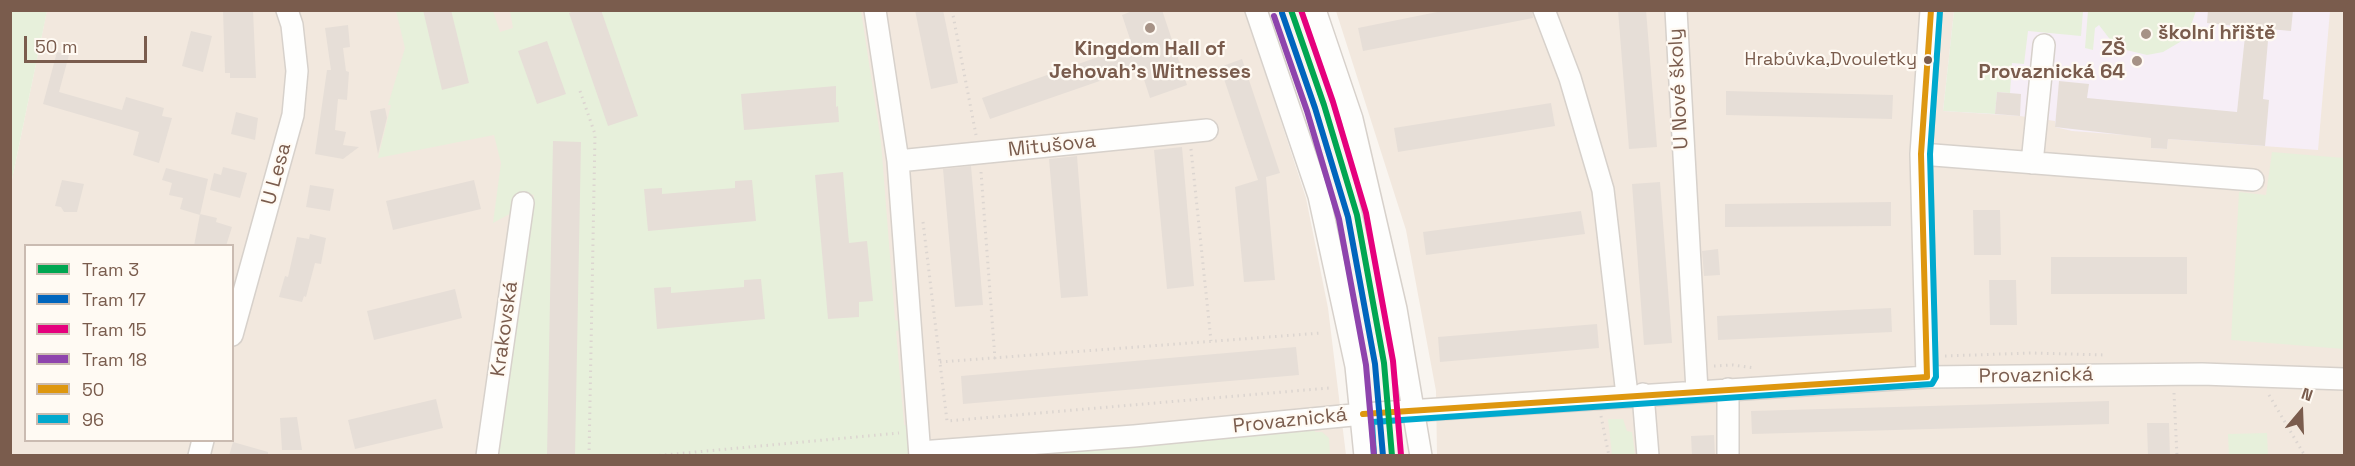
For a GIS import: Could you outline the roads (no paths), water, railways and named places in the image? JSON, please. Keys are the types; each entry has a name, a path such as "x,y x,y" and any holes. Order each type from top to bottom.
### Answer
{"street":[{"name":"U Lesa","path":"234,328 293,115 297,71 292,26 287,10"},
{"path":"875,10 898,161 920,446"},
{"path":"1256,10 1319,196 1356,366 1363,414 1365,456"},
{"path":"1315,10 1352,119 1396,309 1421,456"},
{"path":"1544,10 1570,78 1603,190 1648,456"},
{"name":"U Nové školy","path":"1676,10 1697,391"},
{"path":"1927,377 1921,154 1931,10"},
{"path":"2032,164 2044,45"},
{"name":"Mitušova","path":"898,161 1199,131"},
{"path":"1921,154 2253,180"},
{"name":"Krakovská","path":"487,456 523,203"},
{"name":"Provaznická","path":"920,446 1135,446 1363,414 1927,377 2202,374 2344,379"},
{"path":"1728,389 1728,456"}],"tram line":[{"name":"3","path":"1291,10 1324,105 1357,215 1384,363 1392,456"},
{"name":"15","path":"1301,10 1333,102 1366,213 1393,361 1401,455"},
{"name":"17","path":"1282,13 1315,108 1348,217 1375,364 1383,456"},
{"name":"18","path":"1274,16 1307,111 1339,219 1366,365 1374,456"}],"place":[{"name":"Kingdom Hall of Jehovah's Witnesses","path":"1150,28"},
{"name":"školní hřiště","path":"2146,34"},
{"name":"Hrabůvka,Dvouletky","path":"1928,60"},
{"name":"ZŠ Provaznická 64","path":"2137,61"}]}
